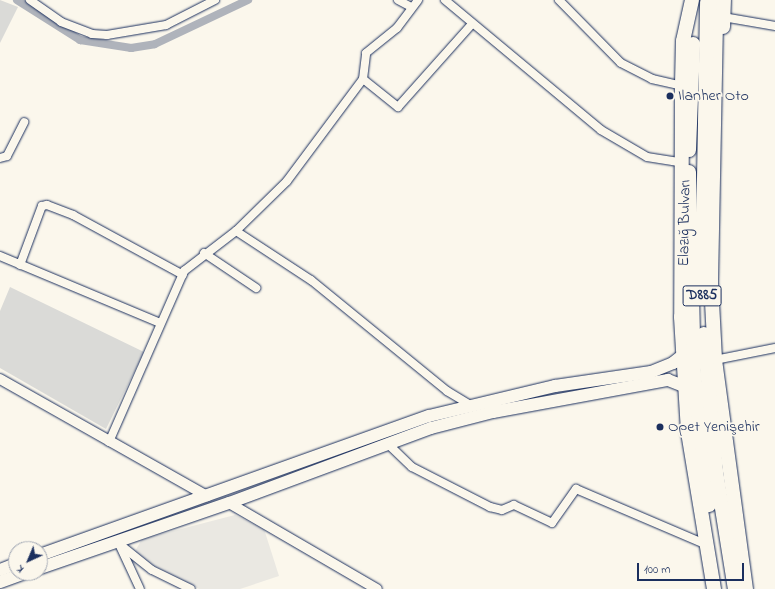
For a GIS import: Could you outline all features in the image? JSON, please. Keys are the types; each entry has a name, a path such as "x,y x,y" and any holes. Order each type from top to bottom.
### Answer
{"highway":[{"path":"692,0 684,41 679,162 682,355 688,432 714,589"},
{"name":"Elazığ Bulvarı","path":"692,0 689,162 692,350 721,589"},
{"name":"Elazığ Bulvarı","path":"707,0 701,265 704,349 716,471 735,589"},
{"path":"711,0 716,21 711,282 715,360 746,589"},
{"path":"715,62 724,38 724,0"}],"main road":[{"path":"48,552 469,404 555,386 651,372 673,363 682,355"},
{"path":"48,565 229,504 388,444 494,412 668,380 684,386"}],"street":[{"path":"30,0 71,27 107,35 166,25 215,0"},
{"path":"398,0 411,7"},
{"path":"109,442 182,274 204,253 236,231 286,181 363,78 366,53 397,28 411,7 418,0"},
{"path":"445,0 471,25 622,144 647,156 679,162"},
{"path":"559,0 621,63 652,79 682,86"},
{"path":"723,17 775,26"},
{"path":"363,78 398,107 471,25"},
{"path":"0,158 7,156 24,122"},
{"path":"20,265 42,206 48,205 73,215 182,274"},
{"path":"236,231 311,280 469,404"},
{"path":"204,253 256,288"},
{"path":"0,256 160,323"},
{"path":"715,360 775,348"},
{"path":"0,379 109,442 207,496"},
{"path":"388,444 412,467 490,507 502,510 514,504 552,522 576,490 707,546"},
{"path":"229,504 377,589"},
{"path":"118,542 140,589"},
{"path":"118,542 152,570 191,589"}],"shaded area":[{"path":"0,0 18,7 0,43"},
{"path":"10,287 144,352 106,429 0,368 0,311"},
{"path":"235,515 264,529 279,576 240,589 199,589 133,555 142,539"}],"waterway":[{"path":"17,0 80,40 131,48 155,44 248,0"}],"place":[{"name":"Ilanher Oto","path":"670,96"},
{"name":"Opet Yenişehir","path":"660,427"}]}
